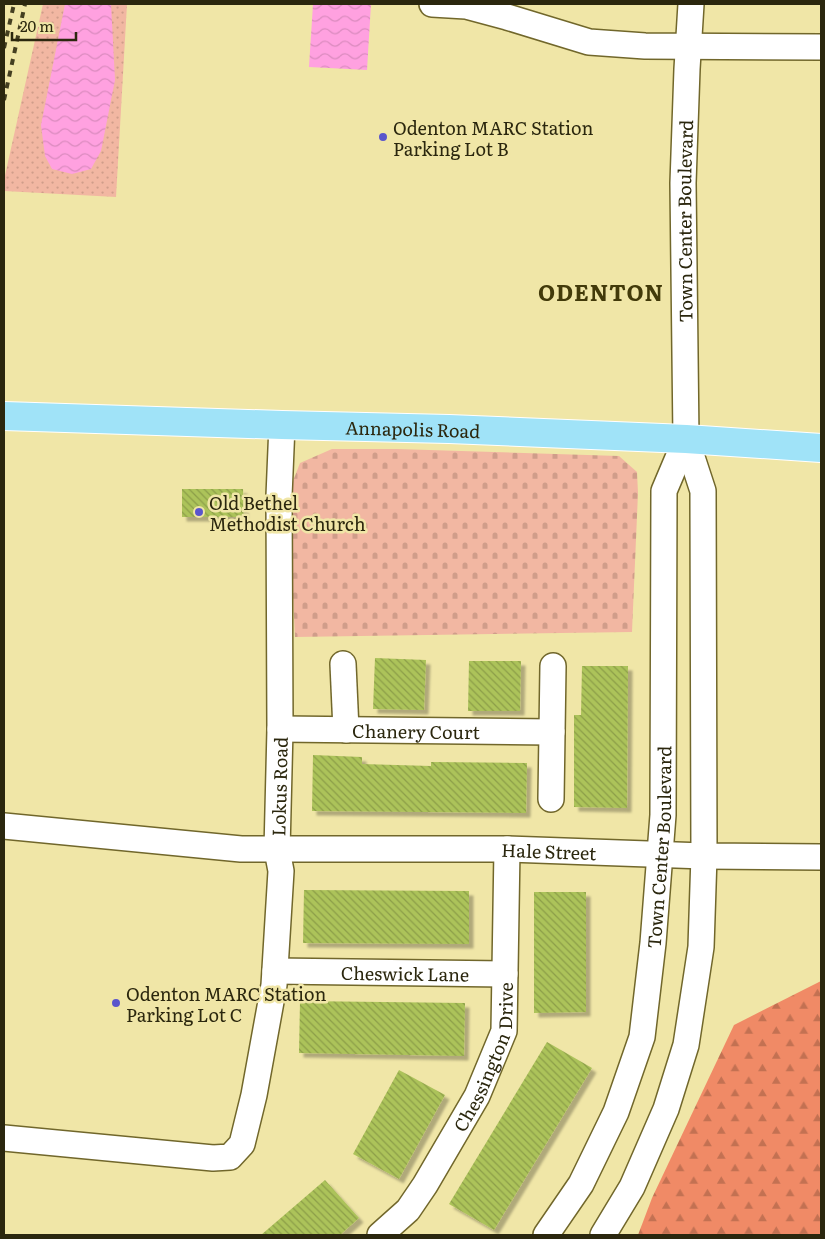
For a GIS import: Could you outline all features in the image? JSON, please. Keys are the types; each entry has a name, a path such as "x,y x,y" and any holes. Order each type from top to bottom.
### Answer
{"main road":[{"name":"Annapolis Road","path":"8,416 448,429 686,439 821,448"}],"street":[{"path":"432,4 466,6 589,42 645,46 821,47"},
{"name":"Town Center Boulevard","path":"603,1235 632,1187 666,1109 686,1046 701,947 704,856 703,491 686,439 683,183 691,4"},
{"name":"Lokus Road","path":"4,1138 214,1158 230,1157 242,1144 257,1076 274,986 275,971 280,871 277,850 280,729 279,496 282,425"},
{"name":"Town Center Boulevard","path":"546,1235 585,1176 616,1112 642,1037 653,943 663,815 664,490 686,439"},
{"path":"343,664 346,730"},
{"path":"551,799 553,666"},
{"name":"Chanery Court","path":"280,729 552,732"},
{"name":"Hale Street","path":"4,826 225,847 277,850 507,849 704,856 821,856"},
{"name":"Chessington Drive","path":"380,1235 408,1210 425,1186 477,1096 504,1031 507,849"},
{"name":"Cheswick Lane","path":"275,971 504,974"}],"green space":[{"path":"43,4 127,4 116,197 4,191 4,180"},
{"path":"332,449 397,449 619,456 637,472 638,493 632,632 295,637 288,494 300,463"},
{"path":"821,981 821,1235 638,1235 652,1198 734,1025"}],"water":[{"path":"65,4 111,4 115,80 101,151 91,169 72,174 52,169 45,156 41,125"},
{"path":"313,4 371,4 367,70 309,67"}],"building":[{"path":"182,489 243,489 244,517 182,517"},
{"path":"375,658 426,660 424,710 373,709"},
{"path":"469,661 521,661 520,711 468,711"},
{"path":"582,666 628,666 627,808 574,807 574,715 581,715"},
{"path":"313,755 362,757 362,764 431,766 431,762 527,763 526,813 312,811"},
{"path":"304,890 469,891 469,944 303,943"},
{"path":"534,892 586,892 586,1012 534,1013"},
{"path":"300,1001 465,1003 464,1056 299,1053"},
{"path":"547,1042 592,1068 494,1230 449,1204"},
{"path":"399,1070 445,1095 399,1179 353,1154"},
{"path":"325,1180 359,1218 340,1235 261,1235"}],"railway":[{"path":"4,48 14,4"},
{"path":"4,100 25,4"}],"place":[{"name":"Odenton MARC Station Parking Lot B","path":"383,137"},
{"name":"Old Bethel Methodist Church","path":"199,512"},
{"name":"Odenton MARC Station Parking Lot C","path":"116,1003"}],"district":[{"name":"ODENTON","path":"601,291"}]}
